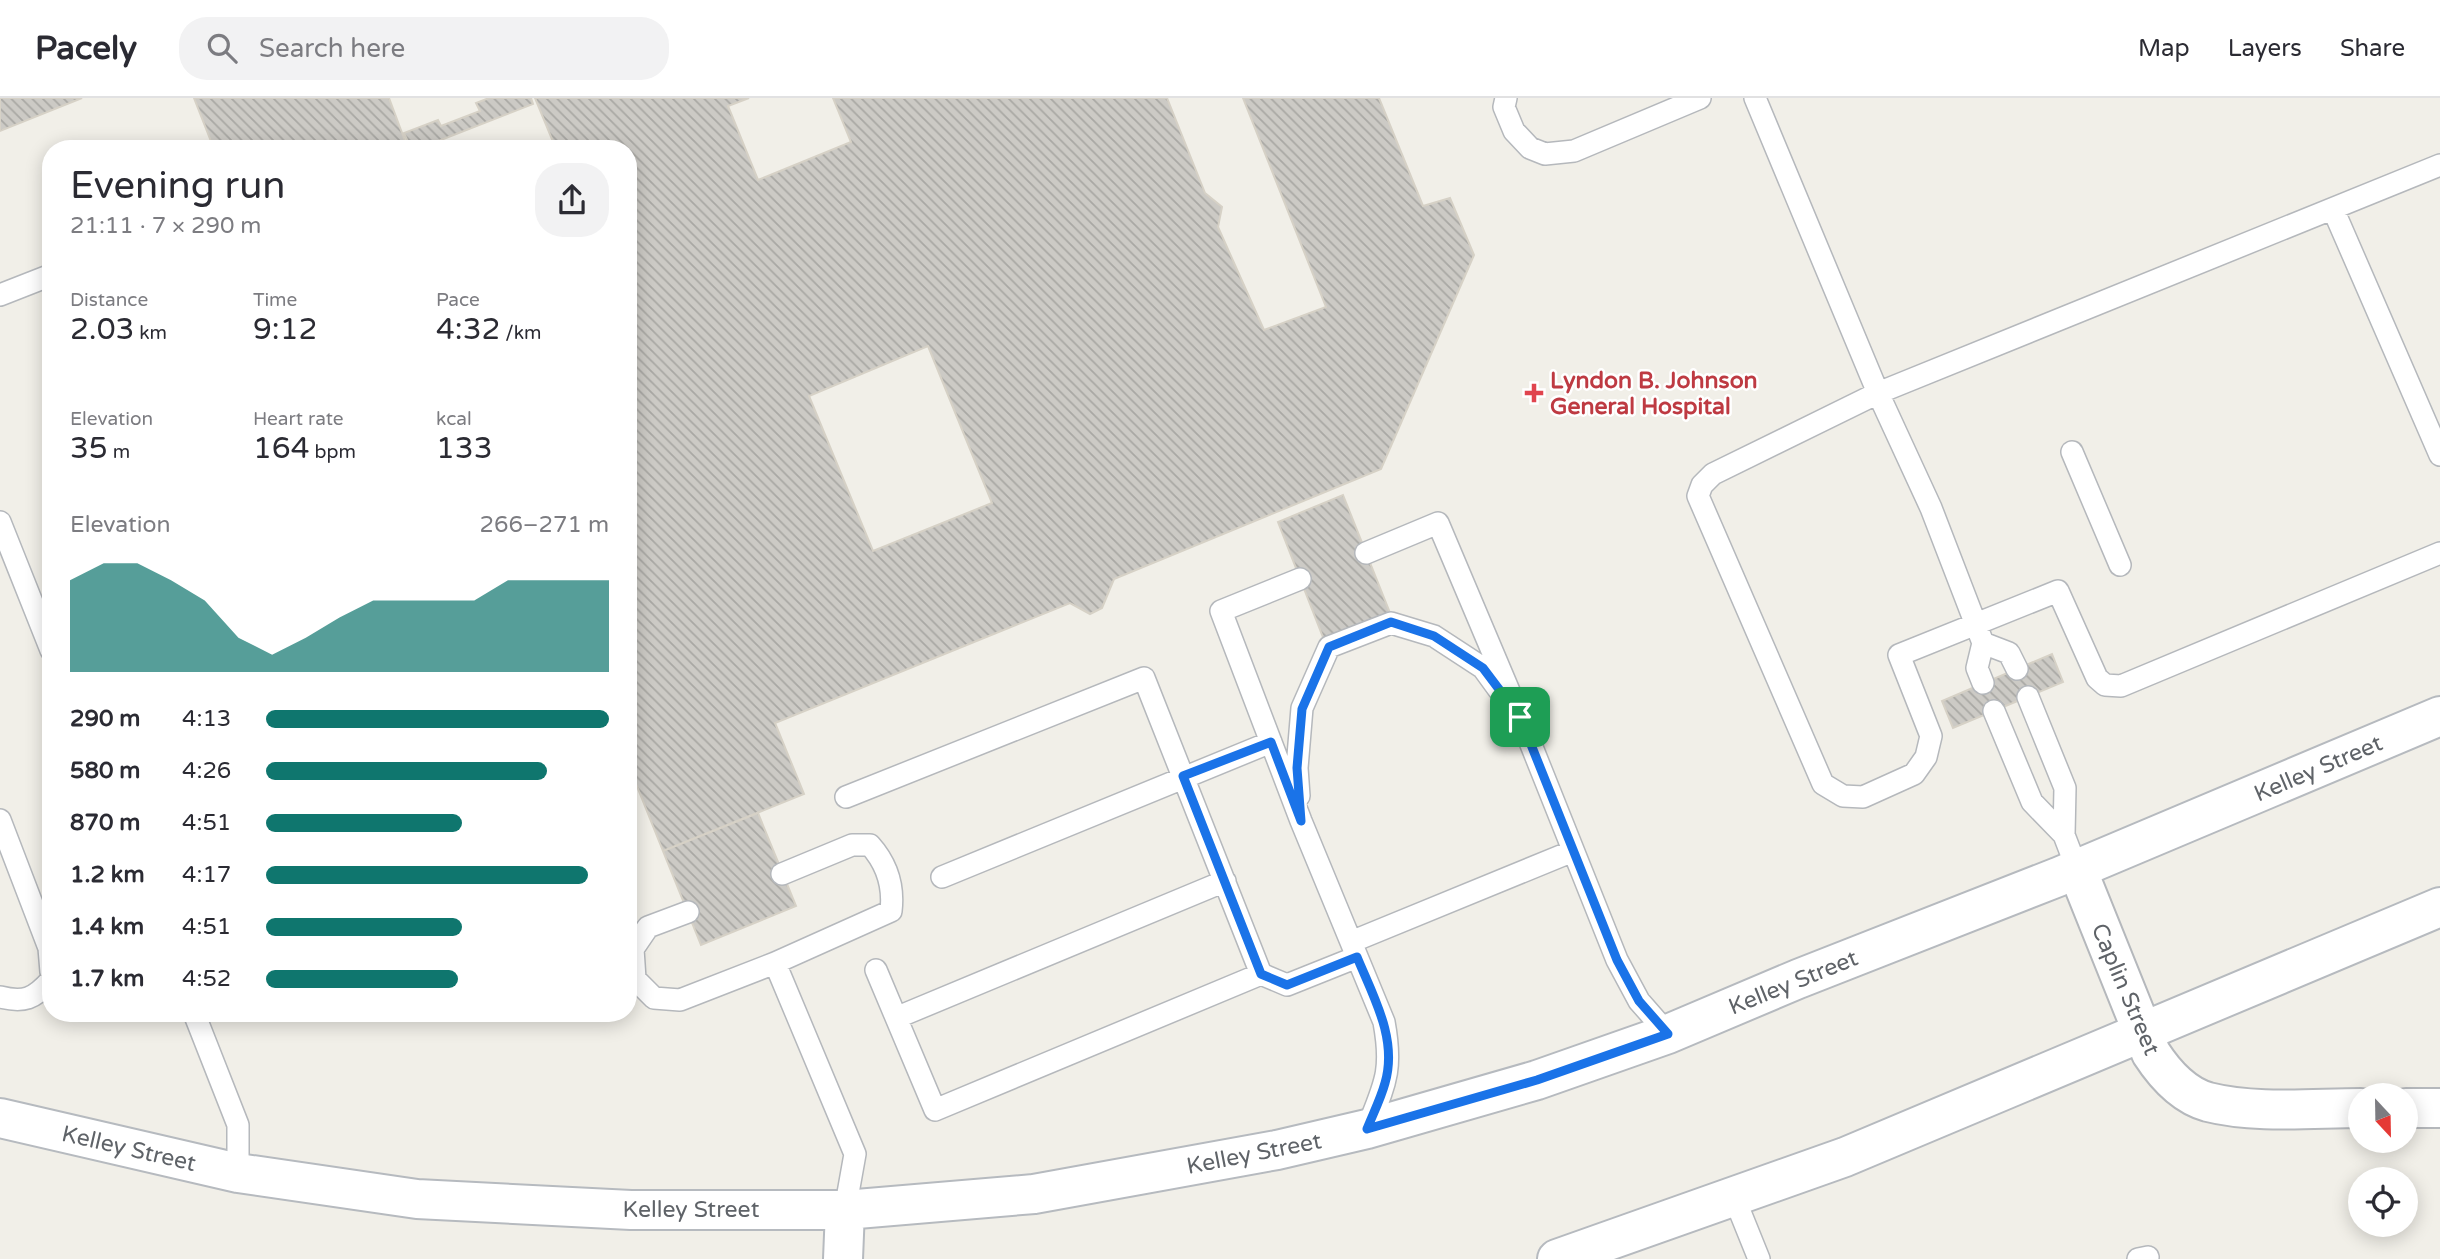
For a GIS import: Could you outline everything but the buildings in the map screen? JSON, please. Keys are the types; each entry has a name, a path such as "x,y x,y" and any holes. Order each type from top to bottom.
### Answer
{"main road":[{"name":"Kelley Street","path":"0,1118 238,1173 417,1199 631,1210 845,1210 1034,1194 1277,1150 1367,1129 1537,1080 1668,1034 1798,979 2070,852 2440,716"},
{"name":"Caplin Street","path":"2070,852 2151,1053 2163,1071 2179,1087 2206,1101 2269,1109 2348,1108"},
{"path":"1557,1259 1845,1157 2440,907"},
{"path":"2418,1108 2440,1108"},
{"path":"843,1259 845,1210"}],"lane":[{"path":"1504,101 1514,131 1530,148 1545,154 1574,151 1700,98"},
{"path":"1755,98 1878,393 1931,508 1980,634 1976,668 1983,683"},
{"path":"2440,165 1878,393 1713,474 1702,485 1698,496 1823,784 1843,796 1863,797 1914,774 1926,757 1931,736 1899,655 1980,634 2058,591 2096,678 2105,685 2121,686 2440,553"},
{"path":"2333,209 2440,455"},
{"path":"0,295 42,279"},
{"path":"2072,453 2120,565"},
{"path":"0,522 42,618"},
{"path":"1366,553 1438,523 1520,717 1617,960 1639,1001 1668,1034"},
{"path":"1300,579 1222,611 1301,821 1384,1022 1389,1051 1386,1081 1367,1129"},
{"path":"1301,821 1297,768 1302,709 1329,647 1391,622 1434,636 1483,668 1520,717"},
{"path":"1980,634 2009,653 2017,669"},
{"path":"846,797 1144,678 1261,974"},
{"path":"2028,697 2065,788 2070,852"},
{"path":"1994,711 2032,802 2070,852"},
{"path":"942,877 1271,742"},
{"path":"0,820 42,930"},
{"path":"637,981 654,998 680,1000 775,963 891,911 891,879 879,855 870,845 852,845 782,874"},
{"path":"876,970 935,1110 1261,974 1287,985 1354,950 1573,850"},
{"path":"898,1017 1225,881"},
{"path":"637,943 648,927 688,912"},
{"path":"775,963 855,1154 845,1210"},
{"path":"0,997 18,1002 42,991"},
{"path":"198,1022 238,1125 238,1173"},
{"path":"1734,1197 1759,1259"}],"place":[{"name":"Lyndon B. Johnson General Hospital","path":"1534,393"}],"route":[{"path":"1391,622 1434,636 1483,668 1520,717 1617,960 1639,1001 1668,1034 1537,1080 1367,1129 1386,1081 1389,1051 1384,1022 1357,957 1287,985 1261,974 1183,776 1271,742 1301,821 1297,768 1302,709 1329,647 1391,622"}]}
